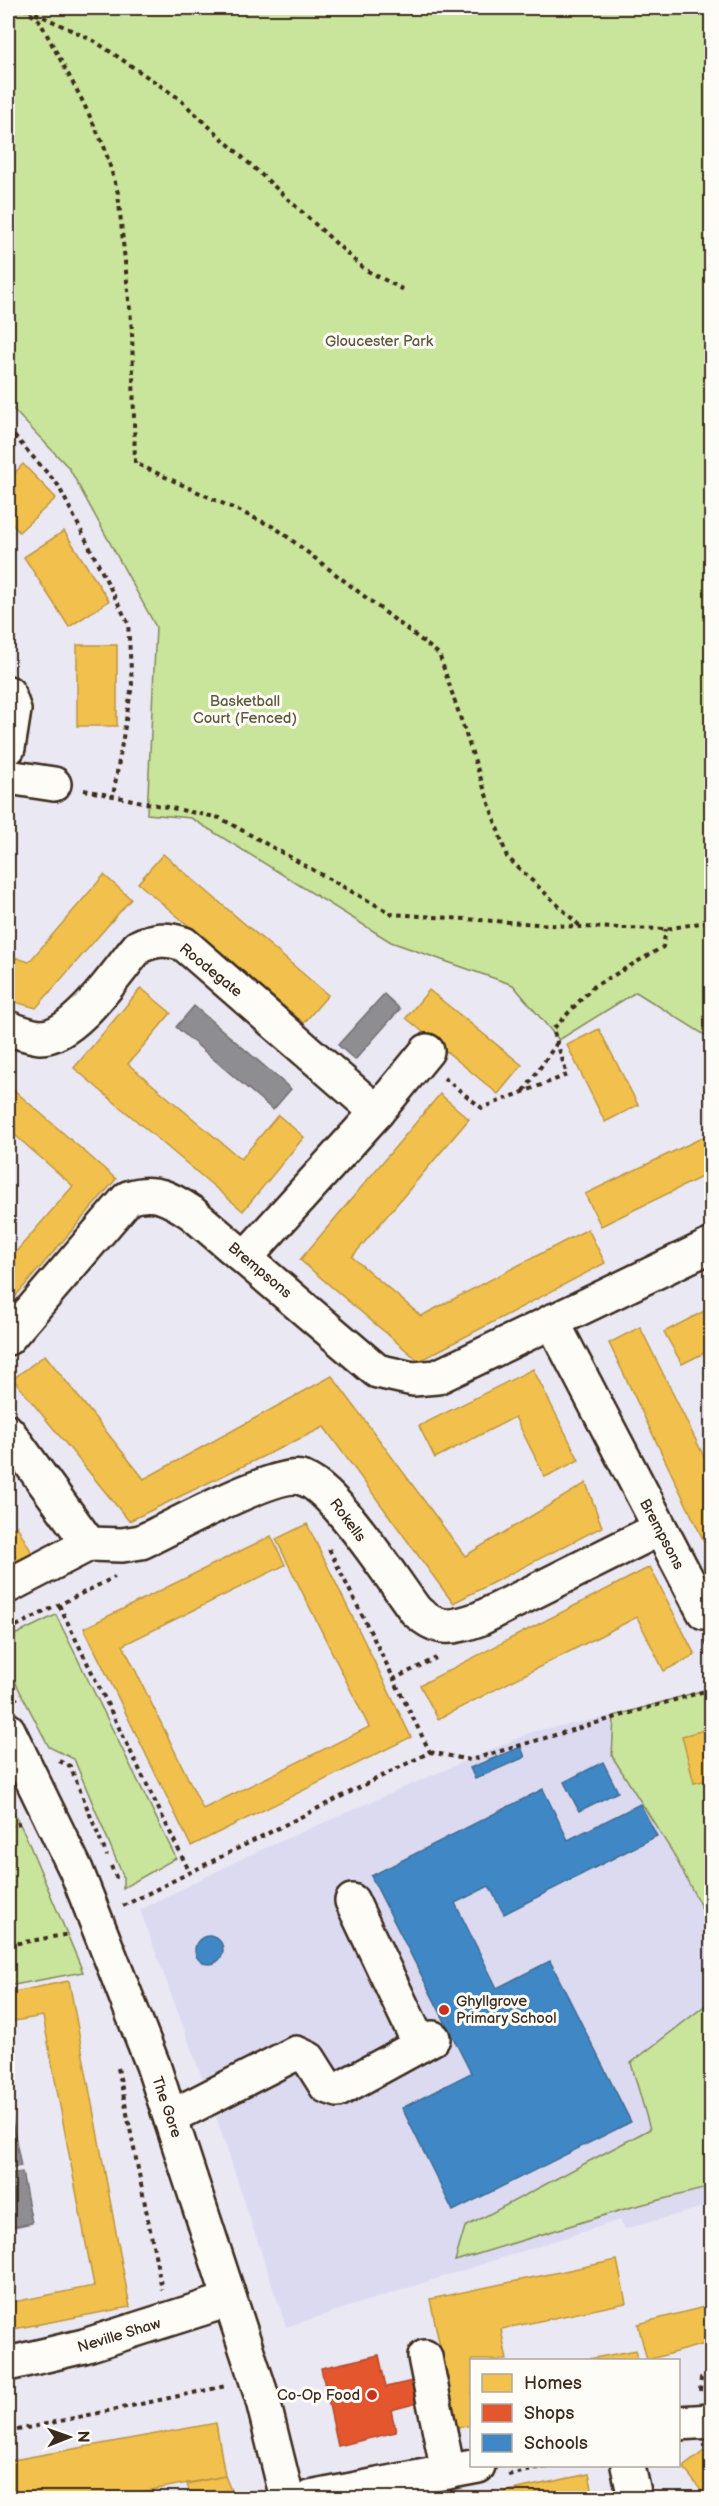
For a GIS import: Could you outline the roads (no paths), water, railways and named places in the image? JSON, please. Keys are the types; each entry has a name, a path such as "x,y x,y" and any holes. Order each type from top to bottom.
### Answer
{"street":[{"path":"8,693 14,710 8,747"},
{"path":"8,777 54,784"},
{"name":"Roodegate","path":"8,1028 40,1037 58,1033 74,1023 138,947 147,942 170,939 184,944 377,1113"},
{"path":"246,1257 377,1113 423,1055"},
{"name":"Brempsons","path":"8,1338 128,1198 143,1193 168,1197 246,1257 377,1371 413,1379 437,1377 711,1245"},
{"name":"Brempsons","path":"552,1321 704,1612 711,1608"},
{"path":"8,1432 89,1544"},
{"name":"Rokells","path":"8,1586 89,1544 122,1545 141,1542 263,1485 287,1477 300,1477 324,1489 416,1611 428,1622 441,1627 460,1625 479,1619 659,1529"},
{"name":"The Gore","path":"8,1730 76,1870 127,1995 171,2117 262,2397 287,2499"},
{"path":"171,2117 296,2053 309,2059 326,2086 338,2090 427,2042 352,1900"},
{"name":"Neville Shaw","path":"8,2364 84,2346 229,2300"},
{"path":"310,2499 411,2489 463,2469 425,2357"},
{"path":"680,2423 711,2421"},
{"path":"628,2467 635,2499"}],"place":[{"name":"Ghyllgrove Primary School","path":"444,2010"},
{"name":"Co-Op Food","path":"372,2395"}],"park label":[{"name":"Gloucester Park","path":"379,341"},
{"name":"Basketball Court (Fenced)","path":"245,710"}]}
